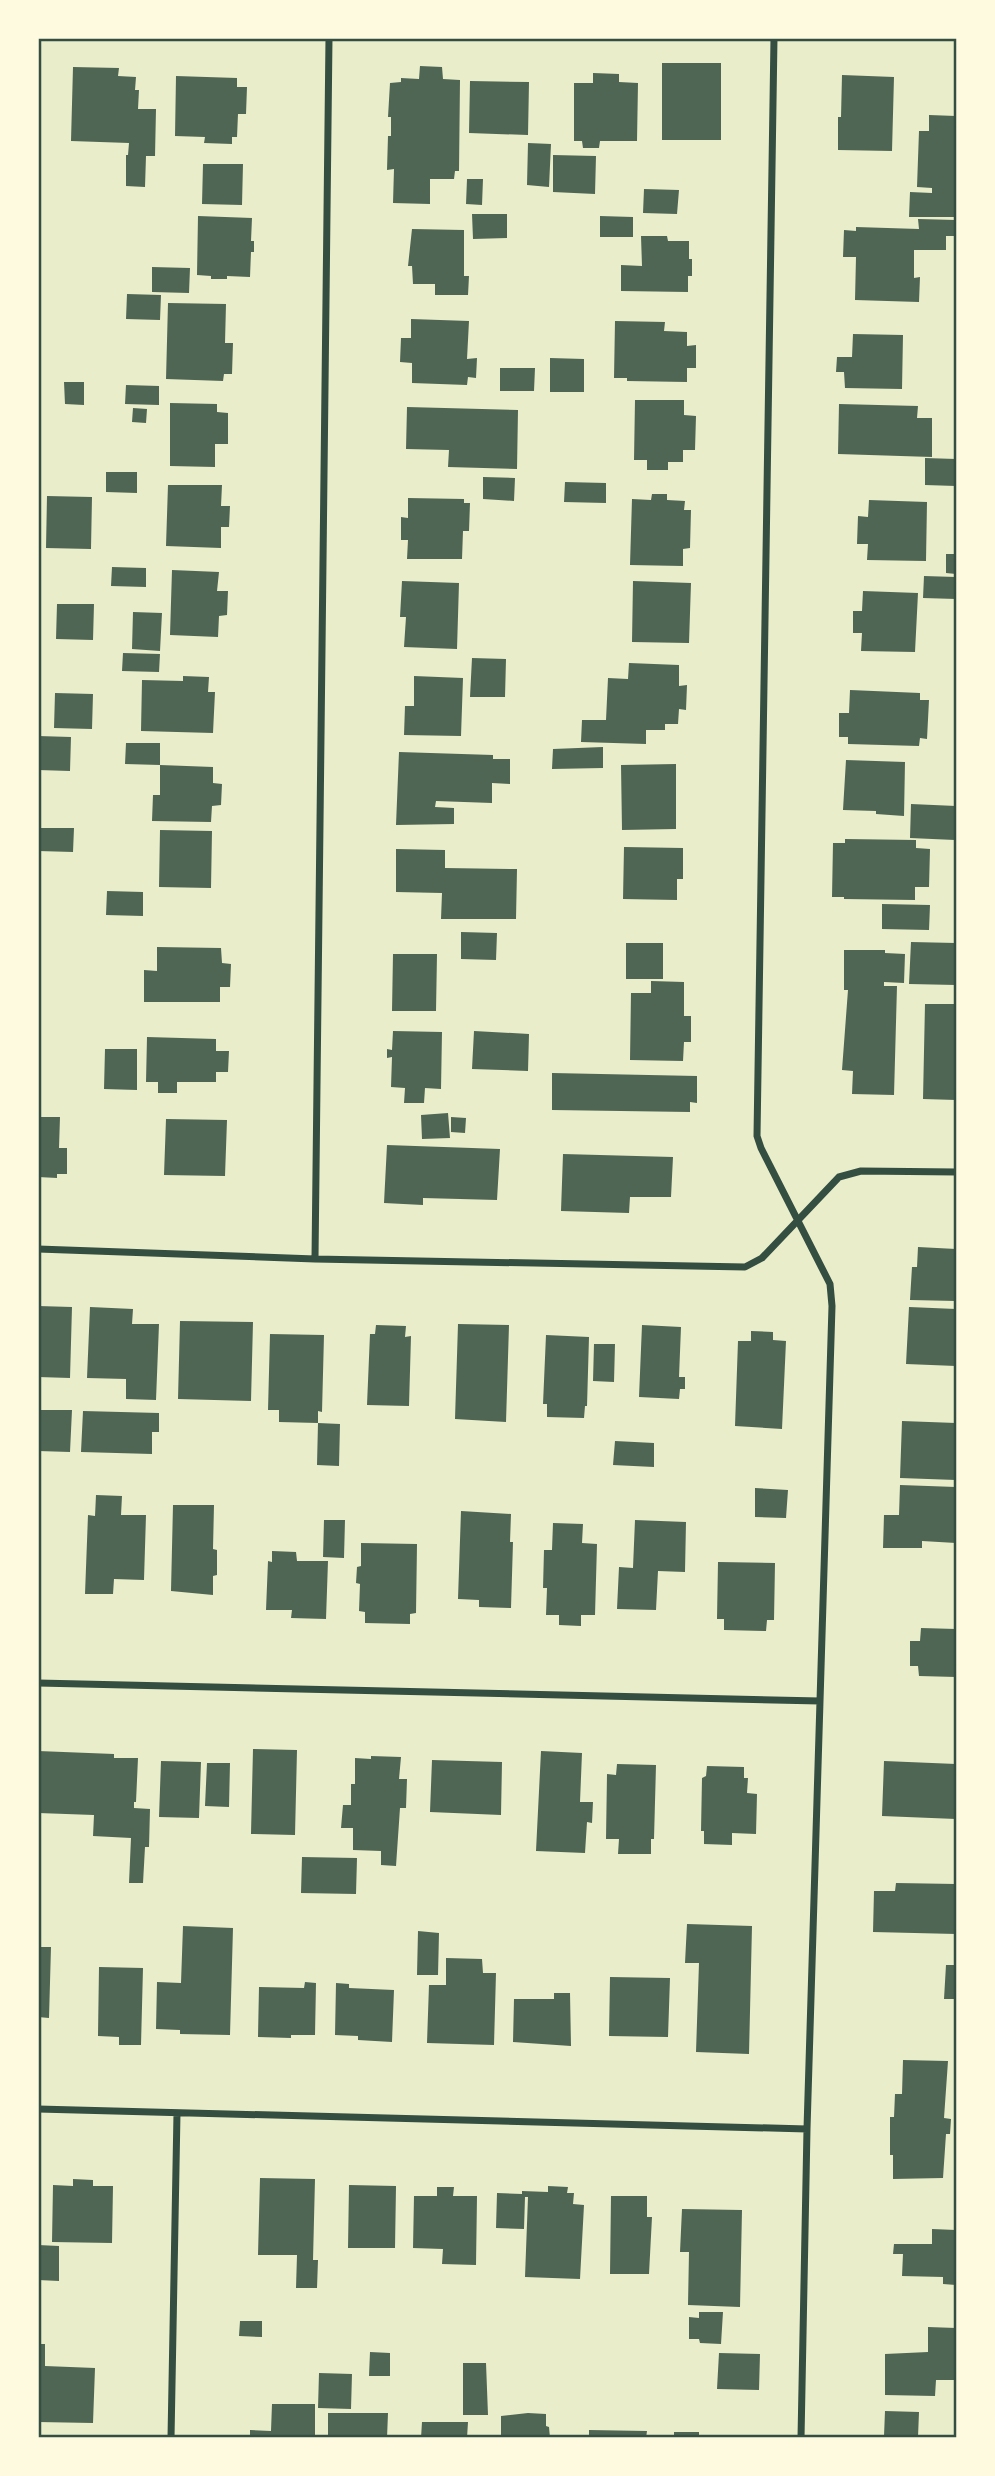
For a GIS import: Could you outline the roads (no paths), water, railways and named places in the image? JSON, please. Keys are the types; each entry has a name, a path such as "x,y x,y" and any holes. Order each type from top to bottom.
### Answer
{"street":[{"path":"315,1259 330,38"},
{"path":"774,38 757,1136 830,1284 832,1306 807,2129 801,2438"},
{"path":"38,1249 315,1259 746,1267 762,1258 839,1177 861,1171 957,1172"},
{"path":"38,1683 820,1700"},
{"path":"38,2109 807,2129"},
{"path":"171,2438 177,2113"}]}
